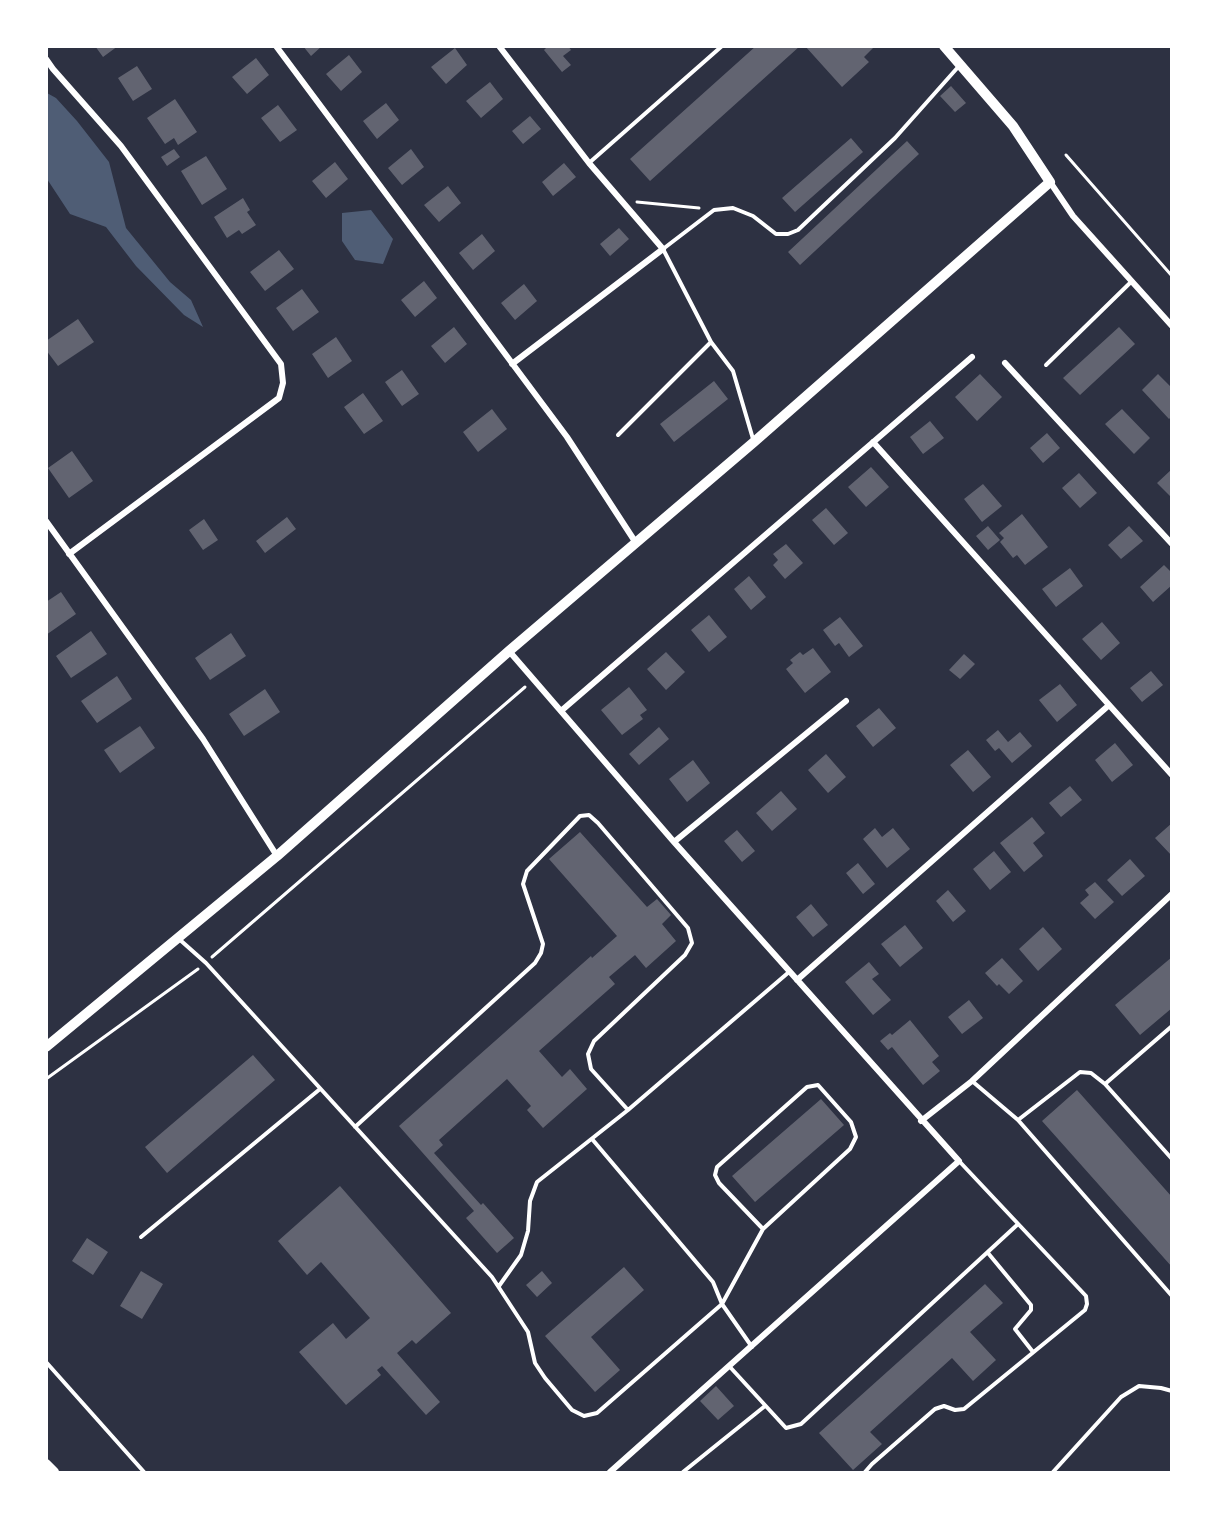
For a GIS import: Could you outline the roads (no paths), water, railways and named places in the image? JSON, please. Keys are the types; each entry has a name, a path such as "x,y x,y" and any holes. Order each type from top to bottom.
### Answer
{"street":[{"path":"276,46 567,437 636,543"},
{"path":"499,46 589,163 663,249 512,364"},
{"path":"944,46 1013,126 1073,216 1172,326"},
{"path":"46,59 121,147 281,364 283,383 279,398 69,554"},
{"path":"48,1042 179,939 277,856 509,651 754,442 1050,182"},
{"path":"561,711 972,357"},
{"path":"1005,363 1172,544"},
{"path":"873,442 1172,775"},
{"path":"46,521 202,739 277,856"},
{"path":"509,651 674,842 959,1161 610,1473"},
{"path":"674,842 846,701"},
{"path":"797,980 1108,706"},
{"path":"921,1121 972,1081 1172,894"},
{"path":"46,1464 54,1473"}],"lane":[{"path":"589,163 722,46"},
{"path":"754,442 733,371 711,342 663,249 714,210 733,208 753,216 776,234 788,234 798,230 895,138 960,65"},
{"path":"1046,365 1132,281"},
{"path":"618,435 711,342"},
{"path":"355,1127 535,963 543,944 523,884 527,871 580,816 589,815 688,928 692,944 686,956 594,1041 588,1054 591,1069 628,1110"},
{"path":"179,939 206,963 499,1286 528,1332 535,1363 572,1410 584,1416 597,1413 722,1304 763,1229 850,1149 856,1137 851,1122 818,1085 807,1087 717,1167 715,1175 719,1183 763,1229"},
{"path":"499,1286 521,1255 528,1231 530,1202 537,1182 628,1110 789,972"},
{"path":"1105,1084 1172,1026"},
{"path":"1018,1120 1080,1072 1091,1073 1105,1084 1172,1159"},
{"path":"972,1081 1018,1120 1172,1296"},
{"path":"141,1237 320,1089"},
{"path":"592,1139 713,1282 722,1304 753,1347"},
{"path":"865,1473 872,1464 934,1409 944,1406 955,1410 964,1409 1085,1310 1087,1304 1086,1296 959,1161"},
{"path":"730,1367 786,1428 801,1424 1017,1225"},
{"path":"988,1253 1029,1300 1031,1310 1015,1329 1033,1352"},
{"path":"46,1362 144,1473"},
{"path":"1053,1473 1121,1397 1139,1386 1172,1391"},
{"path":"683,1473 765,1406"}],"water":[{"path":"47,93 56,98 77,121 109,162 126,228 170,282 191,300 203,327 184,315 136,266 106,227 70,214 47,179"},
{"path":"371,210 393,239 383,264 355,260 342,241 342,213"}]}
